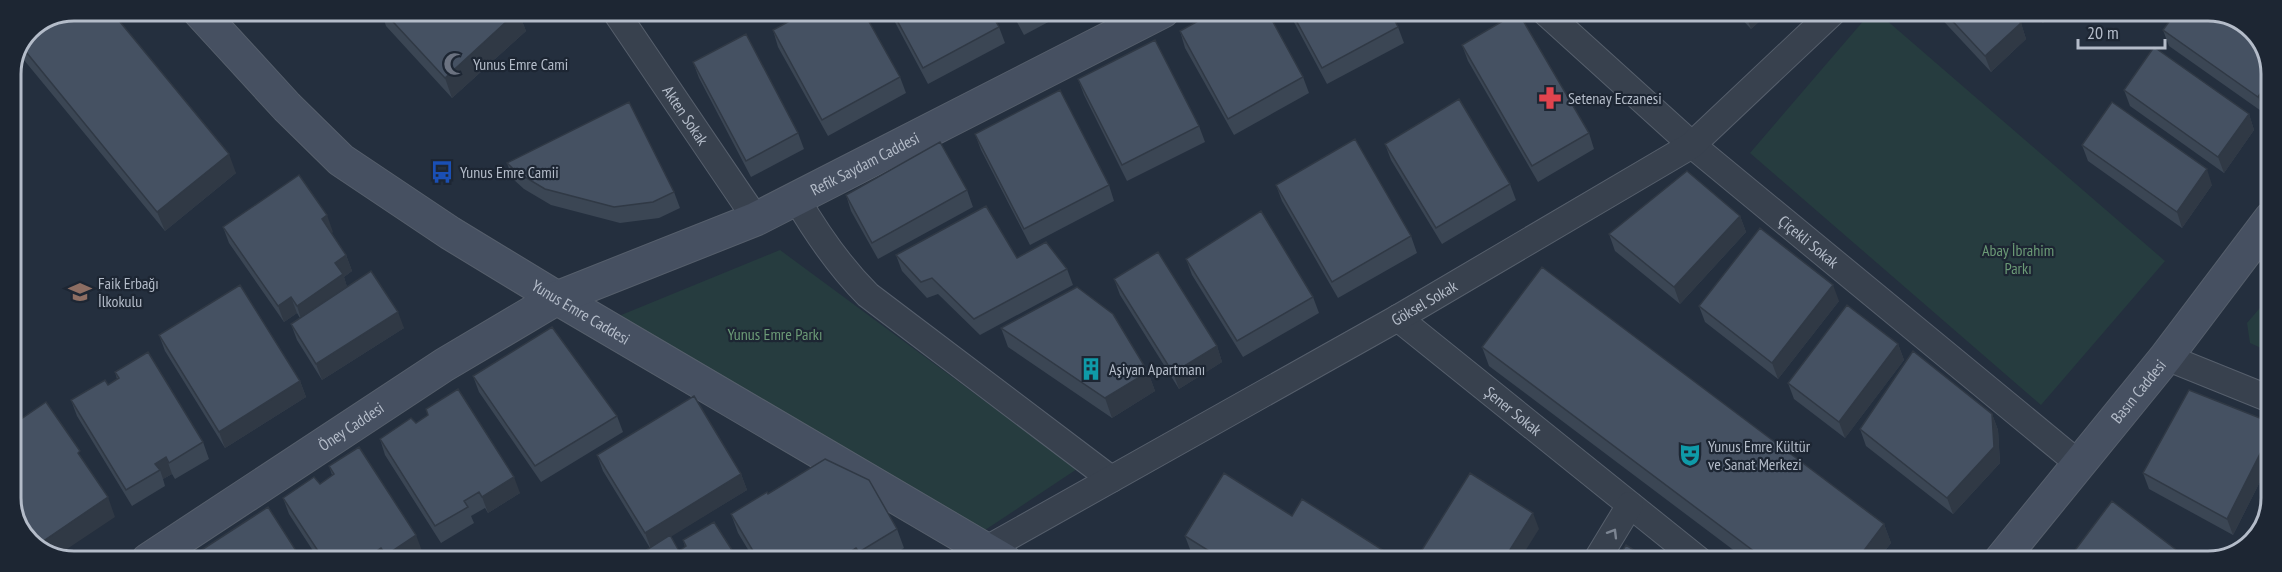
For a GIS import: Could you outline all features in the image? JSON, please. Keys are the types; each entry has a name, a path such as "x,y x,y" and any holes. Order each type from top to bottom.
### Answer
{"street":[{"name":"Yunus Emre Caddesi","path":"208,21 287,108 341,160 450,233 976,551"},
{"name":"Akten Sokak","path":"622,21 756,219"},
{"name":"Refik Saydam Caddesi","path":"557,298 756,219 1143,21"},
{"name":"Çiçekli Sokak","path":"1555,21 1692,145 2079,464"},
{"name":"Göksel Sokak","path":"996,551 1111,479 1398,318 1692,145 1823,21"},
{"path":"796,198 814,230 834,258 868,295 1111,479"},
{"name":"Basın Caddesi","path":"2008,551 2166,357 2261,231"},
{"name":"Öney Caddesi","path":"162,551 444,365 557,298"},
{"name":"Şener Sokak","path":"1398,318 1688,551"},
{"path":"2166,357 2261,395"},
{"path":"1602,551 1630,505"}],"green space":[{"name":"Abay İbrahim Parkı","path":"1863,21 1887,21 2165,261 2041,405 1750,153"},
{"name":"Yunus Emre Parkı","path":"780,250 1077,469 979,534 609,320"},
{"path":"2261,307 2261,348 2250,343 2247,323"}],"building":[{"path":"119,21 229,154 157,212 26,52 45,30 64,22"},
{"path":"392,21 507,21 445,78"},
{"path":"790,21 869,21 900,77 822,120 773,30"},
{"path":"897,21 996,21 999,27 923,68"},
{"path":"1198,21 1272,21 1303,77 1228,119 1180,31"},
{"path":"1296,21 1395,21 1398,27 1322,68"},
{"path":"1503,21 1523,21 1589,133 1532,166 1462,45"},
{"path":"1952,21 2019,21 2021,23 1985,56"},
{"path":"2170,21 2218,22 2234,28 2248,39 2257,54 2261,71 2261,93 2258,97 2163,30"},
{"path":"746,34 798,133 746,161 693,62"},
{"path":"1155,40 1199,126 1122,165 1078,79"},
{"path":"2154,47 2249,114 2218,157 2124,90"},
{"path":"1060,90 1109,185 1024,229 975,134"},
{"path":"1459,99 1510,184 1436,228 1385,144"},
{"path":"629,102 674,192 653,202 614,207 545,189 518,173 507,163"},
{"path":"2112,102 2207,169 2177,212 2082,145"},
{"path":"1355,139 1411,236 1332,282 1276,185"},
{"path":"940,142 967,190 872,243 846,195"},
{"path":"1687,171 1740,216 1674,287 1609,234"},
{"path":"299,175 327,215 322,219 346,255 335,263 343,274 297,306 291,297 278,306 223,227"},
{"path":"986,206 1017,258 1046,242 1067,269 974,319 932,278 921,282 896,255"},
{"path":"1261,211 1313,297 1237,341 1186,259"},
{"path":"1760,228 1833,285 1772,363 1699,306"},
{"path":"1158,252 1217,346 1173,373 1114,279"},
{"name":"Yunus Emre Kültür ve Sanat Merkezi","path":"1542,267 1884,524 1864,551 1754,551 1482,347"},
{"path":"371,271 398,312 316,364 291,324"},
{"path":"240,285 300,381 219,432 159,335"},
{"name":"Aşiyan Apartmanı","path":"1077,287 1113,314 1148,372 1105,398 1001,328"},
{"path":"1847,305 1898,344 1839,422 1788,383"},
{"path":"552,327 617,416 535,466 473,376"},
{"path":"1913,351 1992,414 1994,447 1947,498 1860,429"},
{"path":"148,352 203,442 169,463 166,457 155,464 160,470 126,490 71,400 105,380 108,385 119,378 115,372"},
{"path":"458,389 514,477 482,497 479,492 464,501 468,507 435,526 380,439 411,418 416,423 428,415 426,409"},
{"path":"2189,390 2261,418 2261,452 2227,519 2143,473"},
{"path":"694,396 741,474 645,533 597,455"},
{"path":"46,402 108,497 43,541 28,524 22,508 21,419"},
{"path":"359,447 416,535 392,551 383,551 381,548 377,551 318,551 283,498 314,477 320,484 334,474 329,466"},
{"path":"825,459 869,480 897,529 861,551 856,548 851,551 753,551 731,514 767,492 768,494"},
{"path":"1224,473 1292,516 1302,499 1384,551 1209,551 1185,536"},
{"path":"1470,473 1533,513 1509,551 1421,551"},
{"path":"2112,501 2178,551 2074,551"},
{"path":"268,507 296,551 200,551"},
{"path":"714,522 733,551 679,551 686,546 683,540"},
{"path":"670,535 679,551 645,551"},
{"path":"1626,545 1635,551 1622,551"}],"place":[{"name":"Yunus Emre Cami","path":"455,64"},
{"name":"Setenay Eczanesi","path":"1550,98"},
{"name":"Yunus Emre Camii","path":"442,172"},
{"name":"Faik Erbağı İlkokulu","path":"80,292"},
{"name":"Aşiyan Apartmanı","path":"1091,369"},
{"name":"Yunus Emre Kültür ve Sanat Merkezi","path":"1690,455"}]}
